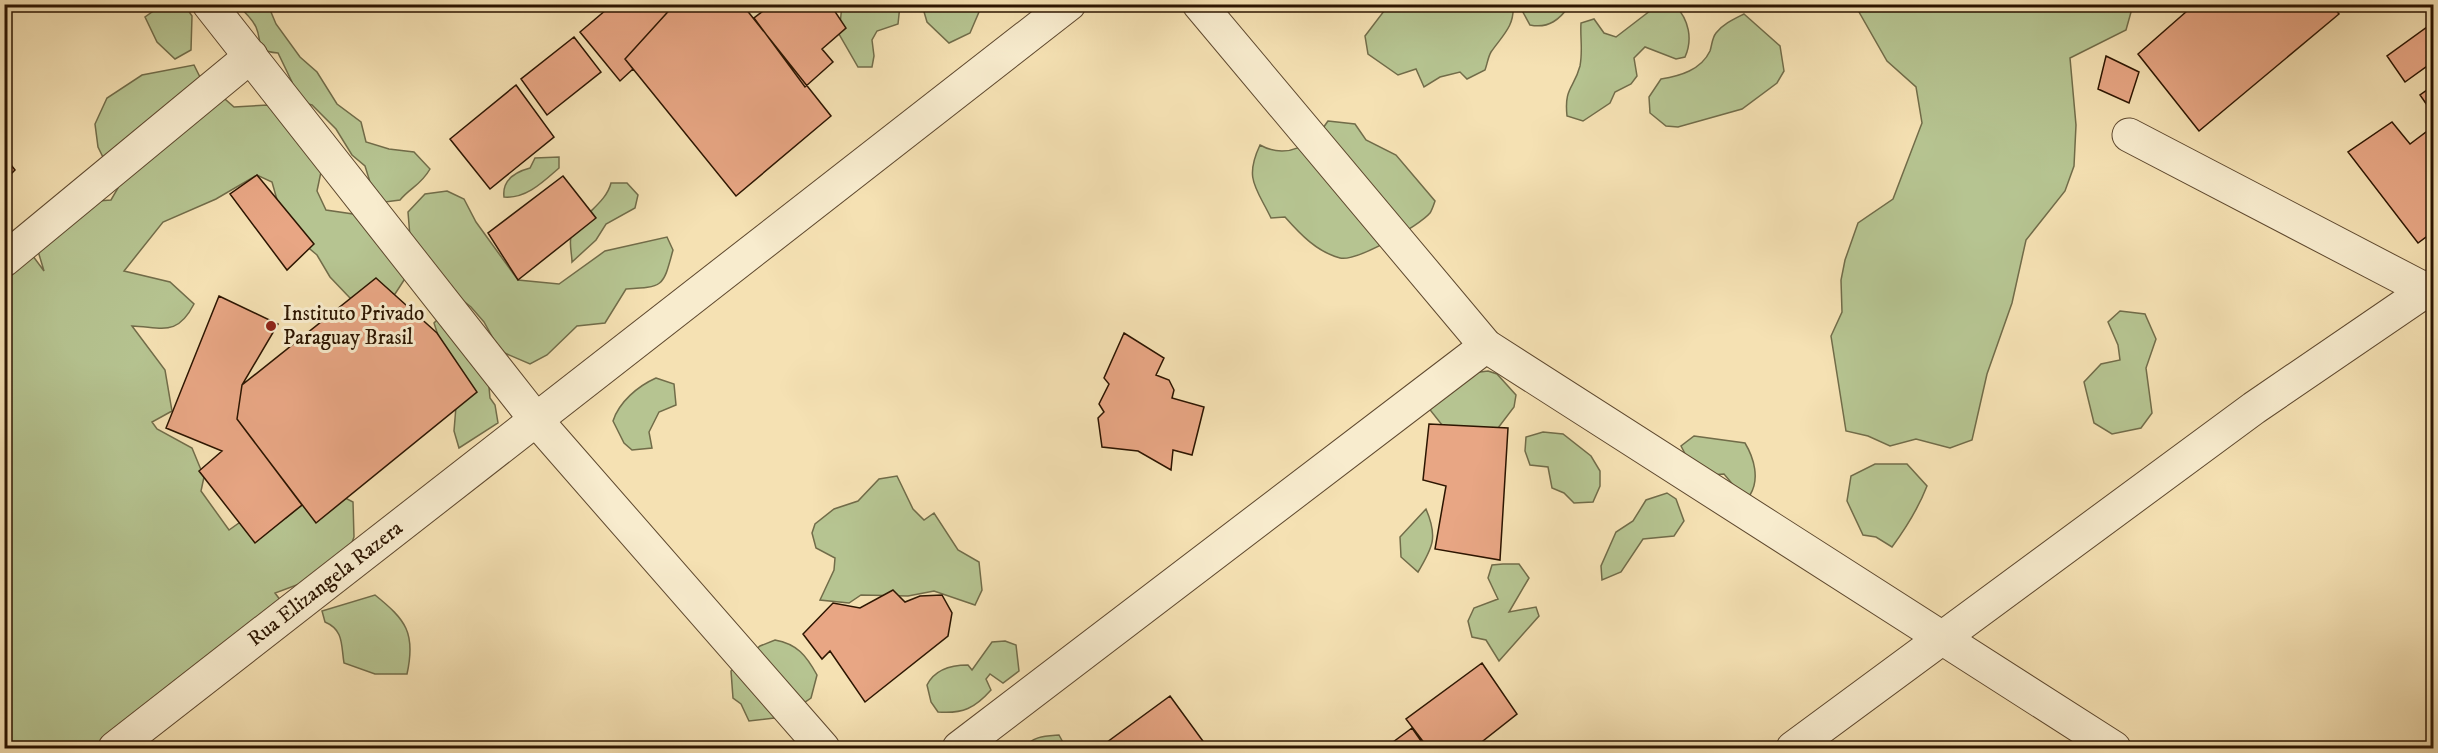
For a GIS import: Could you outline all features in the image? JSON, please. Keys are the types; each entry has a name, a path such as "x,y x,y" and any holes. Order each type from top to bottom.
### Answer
{"street":[{"path":"209,4 537,421 823,748"},
{"name":"Rua Elizangela Razera","path":"115,748 1069,4"},
{"path":"1198,4 1486,346 2114,748"},
{"path":"4,260 251,56"},
{"path":"1793,748 2254,408 2430,288 2129,135"},
{"path":"959,748 1486,346"}],"green space":[{"path":"922,4 982,5 970,33 949,43 927,22"},
{"path":"1659,4 1675,5 1684,17 1689,37 1685,57 1676,59 1645,47 1634,58 1637,76 1631,84 1615,92 1610,103 1583,121 1567,116 1568,94 1580,66 1581,23 1594,19 1604,33 1616,37"},
{"path":"162,5 188,10 192,16 191,50 175,59 157,42 145,17"},
{"path":"237,5 268,5 276,24 300,57 317,72 337,104 361,122 366,142 389,149 414,152 430,169 423,179 400,200 385,202 370,182 365,166 352,155 336,129 312,105 297,101 292,82 278,53 262,48 254,24"},
{"path":"842,5 900,5 898,24 877,31 872,40 874,56 872,67 858,67 839,34"},
{"path":"1394,5 1513,5 1513,12 1510,25 1490,54 1485,70 1467,79 1460,72 1440,77 1424,87 1416,69 1398,75 1368,54 1365,36 1384,11"},
{"path":"1519,5 1570,5 1553,22 1537,26 1530,25"},
{"path":"1862,5 2133,5 2126,30 2070,58 2076,125 2074,166 2065,191 2026,240 2012,303 1987,374 1972,440 1950,448 1916,439 1890,446 1868,436 1846,431 1831,336 1842,312 1841,280 1845,260 1858,223 1893,199 1922,123 1916,87 1887,61 1859,12"},
{"path":"1744,14 1780,46 1784,71 1777,83 1742,109 1678,127 1666,126 1650,113 1649,97 1661,79 1682,74 1696,67 1706,58 1719,30"},
{"path":"194,65 200,77 234,107 268,105 321,172 317,191 326,210 353,214 406,277 395,294 350,298 330,277 317,255 285,228 272,182 257,175 216,199 163,222 124,271 170,282 194,304 188,314 175,326 160,328 132,326 165,370 172,411 152,422 157,429 192,448 204,477 201,491 229,530 239,523 262,524 286,518 302,505 334,492 353,502 354,537 346,559 302,583 275,593 290,613 115,748 5,748 5,260 24,244 44,271 38,251 83,202 111,200 118,188 98,147 95,124 107,98 142,75"},
{"path":"1328,121 1355,124 1366,140 1396,155 1435,201 1430,213 1414,226 1373,249 1348,258 1340,258 1316,247 1285,217 1271,218 1252,175 1260,145 1280,151 1298,148 1315,137"},
{"path":"559,157 559,168 540,184 520,195 504,197 507,181 515,174 530,168 535,158"},
{"path":"611,183 627,183 638,195 635,208 606,224 596,240 572,262 571,237 580,222 604,197"},
{"path":"447,191 464,199 476,222 518,280 559,284 605,251 667,237 673,250 667,271 660,283 655,286 626,289 605,323 577,326 547,355 530,364 500,351 484,322 471,307 447,288 411,249 408,212 425,194"},
{"path":"446,311 485,344 490,398 495,405 498,423 459,448 454,431 458,382 444,354 434,323"},
{"path":"2120,311 2145,314 2156,339 2146,368 2152,413 2141,428 2112,434 2094,423 2084,382 2101,364 2120,360 2118,345 2108,322"},
{"path":"1488,371 1497,374 1516,395 1514,407 1498,428 1446,430 1427,406 1472,373"},
{"path":"656,378 674,384 676,405 659,412 649,432 652,448 632,450 624,443 613,421 620,407 630,395"},
{"path":"1543,432 1563,434 1591,456 1600,471 1600,486 1593,502 1574,503 1564,493 1552,488 1548,467 1530,465 1525,451 1526,437"},
{"path":"1694,436 1745,443 1755,469 1755,482 1750,495 1740,493 1724,474 1709,474 1692,464 1681,446"},
{"path":"1875,464 1907,464 1927,486 1920,503 1892,547 1876,537 1863,535 1847,501 1851,476"},
{"path":"897,476 913,509 924,520 934,513 958,550 979,562 982,590 975,605 934,591 908,596 861,595 849,603 820,600 834,570 835,558 816,548 812,533 815,524 834,509 858,501 879,479"},
{"path":"1667,493 1676,499 1684,521 1674,536 1643,539 1621,572 1602,580 1601,566 1616,532 1633,521 1646,500"},
{"path":"1426,509 1433,535 1427,556 1418,572 1401,557 1400,537"},
{"path":"1519,564 1529,578 1509,612 1536,607 1539,616 1499,661 1486,640 1472,637 1468,621 1474,608 1498,599 1488,578 1492,565"},
{"path":"375,595 394,612 406,629 410,648 407,674 375,674 344,663 339,634 336,629 325,622 322,611"},
{"path":"775,640 795,648 805,656 813,668 817,675 811,698 783,717 749,721 741,704 733,698 731,671 760,646"},
{"path":"1005,641 1016,645 1019,671 1003,683 990,674 986,679 991,690 974,705 962,711 938,712 931,702 927,685 934,675 956,666 968,665 972,670 992,642"},
{"path":"1059,735 1066,748 1025,748 1035,739"}],"building":[{"path":"613,4 675,4 625,59 633,69 620,81 580,32"},
{"path":"675,4 742,4 831,116 736,196 625,59"},
{"path":"772,4 830,4 846,28 822,49 833,62 805,87 754,18"},
{"path":"2195,4 2331,4 2339,14 2199,131 2138,54"},
{"path":"2434,22 2434,61 2405,82 2387,56"},
{"path":"574,37 601,72 547,115 521,79"},
{"path":"2106,56 2139,72 2129,103 2098,89"},
{"path":"516,85 554,137 490,189 450,139"},
{"path":"2434,85 2434,115 2420,95"},
{"path":"2392,122 2410,144 2434,126 2434,231 2418,243 2348,152"},
{"path":"4,156 15,170 4,181"},
{"path":"257,175 314,244 287,270 230,194"},
{"path":"563,176 596,218 518,280 488,233"},
{"path":"376,278 437,333 477,392 316,523 237,419 242,385"},
{"path":"219,296 278,324 242,385 237,419 302,505 255,543 199,471 222,451 166,428"},
{"path":"1124,333 1164,358 1156,375 1169,380 1174,390 1172,398 1204,407 1192,455 1173,450 1171,470 1138,451 1102,447 1098,418 1104,412 1099,404 1109,384 1104,378"},
{"path":"1429,424 1508,428 1500,560 1435,549 1446,486 1423,480"},
{"path":"893,590 905,602 920,596 942,595 952,613 948,636 865,702 830,651 822,659 803,634 833,603 860,608"},
{"path":"1482,663 1517,714 1474,748 1428,748 1406,719"},
{"path":"1170,696 1208,748 1099,748"},
{"path":"1412,728 1426,748 1385,748"}],"place":[{"name":"Instituto Privado Paraguay Brasil","path":"271,326"}]}
